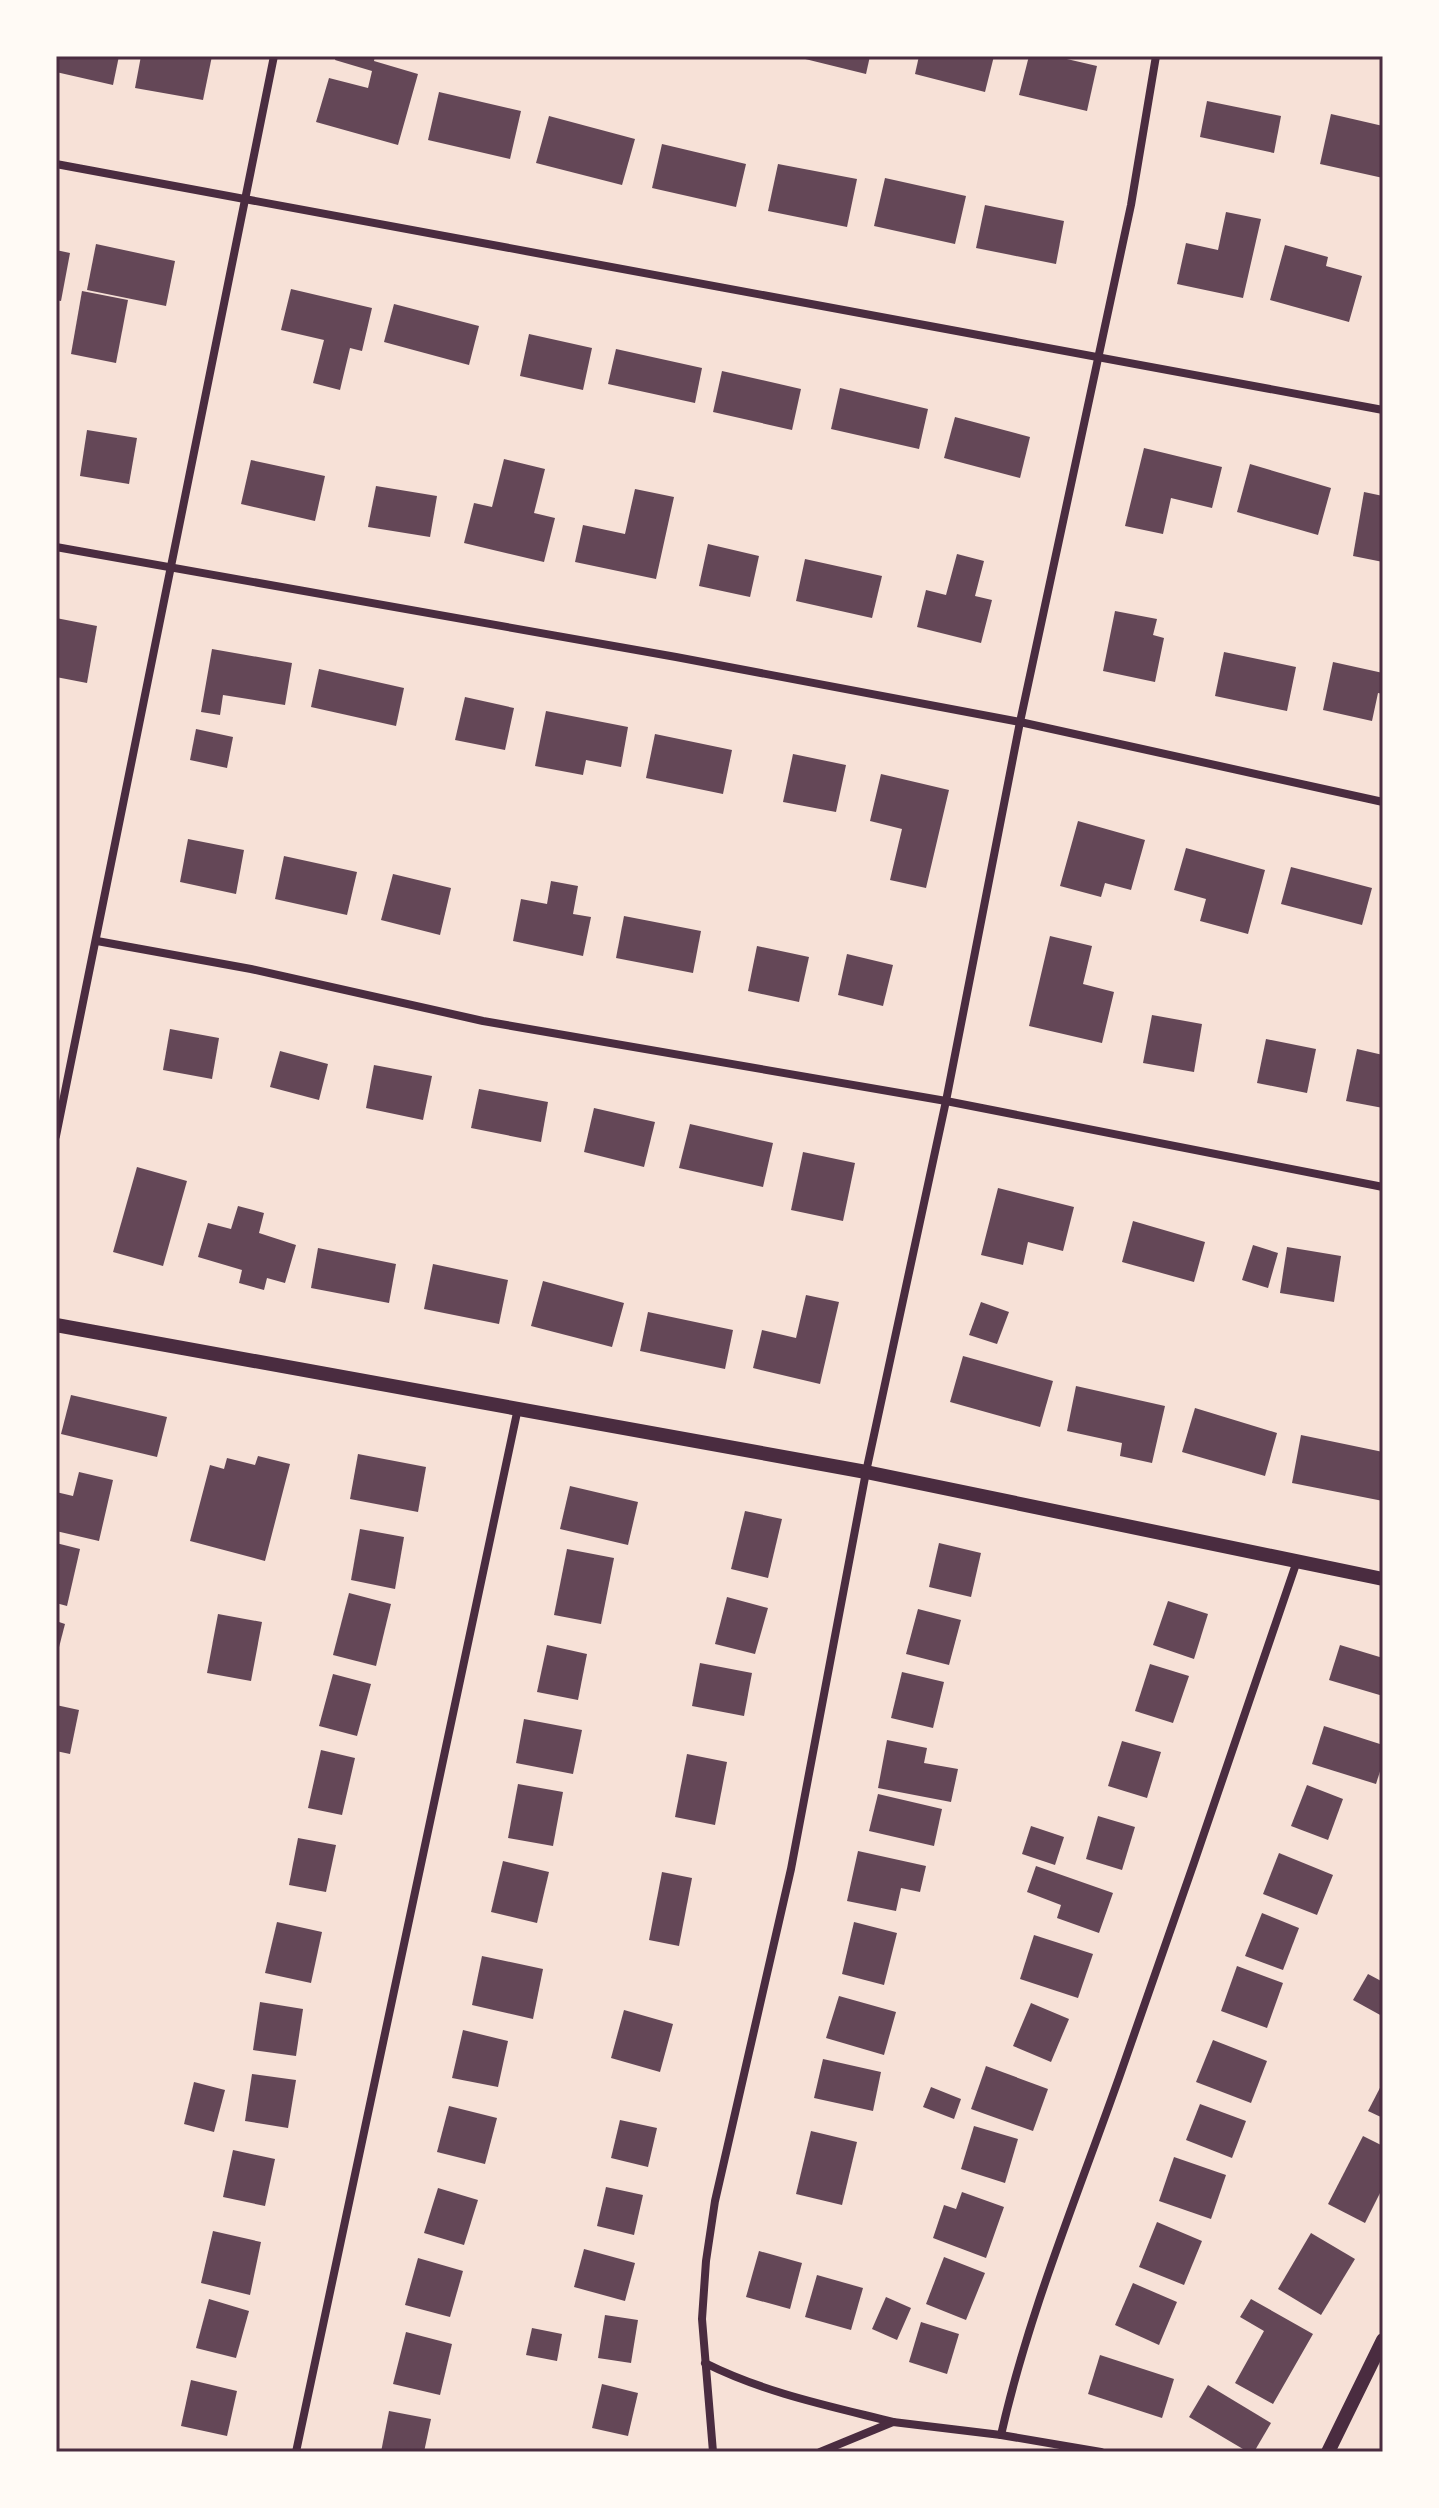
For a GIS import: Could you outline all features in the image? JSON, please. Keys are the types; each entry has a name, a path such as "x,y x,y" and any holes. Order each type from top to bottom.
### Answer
{"street":[{"path":"56,1136 274,56"},
{"path":"713,2452 702,2319 715,2201 791,1869 866,1472 946,1101 1020,722 1131,205 1156,56"},
{"path":"56,164 1383,410"},
{"path":"56,547 676,657 1020,722 1383,802"},
{"path":"97,941 251,969 483,1021 946,1101 1383,1187"},
{"path":"56,1325 866,1472 1383,1579"},
{"path":"296,2452 518,1407"},
{"path":"1001,2435 1011,2390 1050,2273 1188,1883 1297,1561"},
{"path":"1328,2452 1383,2340"},
{"path":"705,2363 737,2379 789,2396 893,2422 1001,2435 1101,2452"},
{"path":"820,2452 893,2422"}],"building":[{"path":"56,56 119,56 113,85 56,72"},
{"path":"141,56 212,56 203,100 135,88"},
{"path":"336,56 375,56 374,61 418,74 398,145 316,122 329,78 368,88 372,71 335,60"},
{"path":"793,56 870,56 866,74"},
{"path":"919,56 994,56 985,92 915,74"},
{"path":"1029,56 1054,56 1097,66 1087,111 1019,95"},
{"path":"439,92 521,111 510,159 428,140"},
{"path":"1207,101 1281,116 1274,153 1200,137"},
{"path":"1331,114 1383,126 1383,178 1320,164"},
{"path":"549,116 635,139 622,185 536,163"},
{"path":"662,144 746,164 736,207 652,188"},
{"path":"778,164 857,179 847,227 768,211"},
{"path":"885,178 966,196 955,244 874,226"},
{"path":"985,205 1064,221 1056,264 976,248"},
{"path":"1226,212 1261,219 1243,298 1177,284 1186,243 1218,250"},
{"path":"96,244 175,261 166,306 87,290"},
{"path":"1285,245 1328,257 1326,266 1362,276 1349,322 1270,300"},
{"path":"56,250 70,253 61,301 56,300"},
{"path":"291,289 372,308 362,351 350,348 340,390 313,383 324,340 281,330"},
{"path":"82,291 128,300 116,363 71,354"},
{"path":"394,304 479,326 469,365 384,342"},
{"path":"529,334 592,348 583,390 520,376"},
{"path":"616,349 702,368 695,403 608,384"},
{"path":"722,371 801,389 792,430 713,412"},
{"path":"840,388 928,409 919,449 831,429"},
{"path":"955,417 1030,437 1020,478 944,458"},
{"path":"87,430 137,438 129,484 80,476"},
{"path":"1144,448 1222,467 1212,508 1171,498 1163,534 1125,526"},
{"path":"504,459 545,469 534,513 555,518 544,562 464,543 474,503 492,507"},
{"path":"251,460 325,476 315,521 241,504"},
{"path":"1250,464 1331,488 1318,535 1237,512"},
{"path":"376,486 437,496 430,537 368,527"},
{"path":"635,489 674,497 656,579 575,562 583,525 625,534"},
{"path":"1364,492 1383,496 1383,562 1353,556"},
{"path":"708,544 759,556 750,597 699,586"},
{"path":"957,554 984,561 975,596 992,600 981,643 917,627 926,590 946,595"},
{"path":"805,559 882,576 872,618 796,601"},
{"path":"1115,611 1157,619 1153,635 1164,638 1155,682 1103,671"},
{"path":"56,618 97,626 87,683 56,677"},
{"path":"212,649 292,663 285,705 223,695 220,715 201,712"},
{"path":"1224,652 1296,667 1287,711 1215,696"},
{"path":"1333,662 1383,673 1383,694 1378,693 1372,721 1323,710"},
{"path":"319,669 404,688 396,726 311,707"},
{"path":"465,697 514,708 505,750 455,740"},
{"path":"546,711 628,727 621,767 586,760 583,775 535,766"},
{"path":"196,729 233,737 227,768 190,760"},
{"path":"655,734 732,750 723,794 646,778"},
{"path":"793,754 846,765 836,812 783,802"},
{"path":"881,774 949,790 926,888 890,880 902,829 870,821"},
{"path":"1078,821 1145,840 1131,890 1105,883 1101,897 1060,886"},
{"path":"188,839 244,850 236,894 180,882"},
{"path":"1186,848 1265,870 1248,934 1200,921 1206,899 1174,890"},
{"path":"284,856 357,872 347,915 275,899"},
{"path":"1291,867 1372,888 1362,925 1281,904"},
{"path":"393,874 451,888 440,935 381,920"},
{"path":"551,881 578,886 573,914 591,917 583,956 513,941 521,899 547,904"},
{"path":"624,916 701,931 693,973 616,958"},
{"path":"1050,936 1092,946 1083,984 1114,992 1102,1043 1029,1026"},
{"path":"757,946 809,957 799,1002 748,991"},
{"path":"847,954 893,965 883,1006 838,995"},
{"path":"1152,1015 1202,1024 1194,1072 1143,1063"},
{"path":"170,1029 219,1038 212,1079 163,1070"},
{"path":"1266,1039 1316,1049 1307,1093 1257,1083"},
{"path":"1357,1049 1383,1055 1383,1108 1346,1101"},
{"path":"280,1051 328,1064 319,1100 270,1087"},
{"path":"374,1065 432,1076 423,1120 366,1108"},
{"path":"479,1089 548,1102 541,1142 471,1128"},
{"path":"594,1108 655,1122 644,1167 584,1152"},
{"path":"690,1124 773,1143 763,1187 679,1168"},
{"path":"803,1152 855,1163 843,1221 791,1210"},
{"path":"137,1167 187,1181 163,1266 113,1252"},
{"path":"998,1188 1074,1207 1063,1251 1028,1242 1023,1265 981,1255"},
{"path":"238,1206 264,1213 259,1233 296,1245 285,1283 267,1278 264,1290 239,1283 242,1270 198,1257 208,1223 231,1229"},
{"path":"1133,1221 1205,1242 1194,1282 1122,1262"},
{"path":"1253,1245 1278,1253 1268,1288 1242,1280"},
{"path":"1287,1247 1341,1256 1334,1302 1280,1293"},
{"path":"318,1248 396,1264 389,1303 311,1288"},
{"path":"433,1264 508,1280 499,1324 424,1309"},
{"path":"543,1281 624,1303 612,1347 531,1326"},
{"path":"806,1295 839,1302 820,1384 753,1368 762,1330 796,1338"},
{"path":"981,1302 1009,1312 997,1344 969,1335"},
{"path":"648,1312 733,1330 725,1369 640,1351"},
{"path":"963,1356 1053,1381 1040,1427 950,1402"},
{"path":"1076,1386 1165,1406 1152,1463 1120,1456 1122,1443 1067,1431"},
{"path":"71,1395 167,1417 157,1457 61,1434"},
{"path":"1195,1408 1277,1433 1265,1476 1182,1452"},
{"path":"1301,1435 1383,1452 1383,1501 1292,1483"},
{"path":"358,1454 426,1467 418,1512 350,1499"},
{"path":"258,1456 290,1464 265,1561 190,1541 210,1465 224,1469 227,1458 255,1465"},
{"path":"79,1472 113,1480 99,1541 56,1531 56,1492 73,1496"},
{"path":"570,1486 638,1502 628,1545 560,1529"},
{"path":"745,1511 782,1519 768,1578 731,1569"},
{"path":"360,1529 404,1537 395,1589 351,1580"},
{"path":"56,1543 80,1549 67,1606 56,1603"},
{"path":"939,1543 981,1553 971,1597 929,1587"},
{"path":"567,1549 614,1558 601,1624 554,1615"},
{"path":"349,1593 391,1604 376,1666 333,1655"},
{"path":"727,1597 768,1608 755,1654 715,1644"},
{"path":"1168,1601 1208,1614 1194,1659 1153,1645"},
{"path":"918,1609 961,1620 949,1665 906,1654"},
{"path":"218,1614 262,1622 251,1681 207,1673"},
{"path":"56,1621 65,1624 57,1655 56,1655"},
{"path":"547,1645 587,1654 578,1700 537,1692"},
{"path":"1340,1645 1383,1658 1383,1696 1329,1680"},
{"path":"700,1663 752,1673 744,1716 692,1706"},
{"path":"1150,1664 1189,1676 1173,1723 1135,1711"},
{"path":"902,1672 944,1682 933,1728 891,1718"},
{"path":"333,1674 371,1684 357,1736 319,1726"},
{"path":"56,1705 79,1710 70,1754 56,1751"},
{"path":"524,1719 582,1730 573,1774 516,1763"},
{"path":"1324,1726 1383,1745 1383,1762 1376,1784 1312,1764"},
{"path":"887,1740 927,1748 924,1763 958,1769 951,1802 878,1788"},
{"path":"1122,1741 1161,1752 1147,1798 1108,1786"},
{"path":"321,1750 355,1758 342,1815 308,1808"},
{"path":"687,1754 727,1762 715,1825 675,1817"},
{"path":"518,1784 563,1792 553,1846 508,1838"},
{"path":"1307,1785 1343,1799 1328,1840 1291,1826"},
{"path":"878,1794 942,1809 934,1846 869,1831"},
{"path":"1098,1816 1135,1827 1122,1870 1086,1859"},
{"path":"1031,1826 1064,1837 1055,1865 1022,1854"},
{"path":"298,1838 336,1845 326,1892 289,1885"},
{"path":"858,1851 926,1866 920,1892 901,1888 896,1911 847,1901"},
{"path":"1279,1853 1333,1875 1317,1915 1263,1894"},
{"path":"503,1861 549,1872 537,1923 491,1912"},
{"path":"1036,1866 1113,1893 1099,1933 1057,1918 1061,1905 1027,1892"},
{"path":"662,1872 692,1878 679,1946 649,1940"},
{"path":"1262,1913 1299,1928 1283,1970 1245,1956"},
{"path":"277,1922 322,1932 311,1983 265,1973"},
{"path":"854,1922 897,1933 884,1985 842,1974"},
{"path":"1034,1935 1093,1954 1078,1998 1020,1979"},
{"path":"482,1956 543,1969 533,2019 472,2005"},
{"path":"1237,1966 1283,1983 1267,2028 1221,2011"},
{"path":"1368,1974 1383,1982 1382,2016 1353,2000"},
{"path":"839,1996 896,2012 884,2055 826,2038"},
{"path":"260,2002 303,2009 296,2056 253,2050"},
{"path":"1031,2003 1069,2019 1051,2062 1013,2046"},
{"path":"624,2010 673,2024 660,2072 611,2058"},
{"path":"463,2030 508,2041 498,2087 452,2078"},
{"path":"1213,2040 1267,2061 1251,2103 1196,2082"},
{"path":"823,2059 881,2072 873,2111 814,2098"},
{"path":"986,2066 1048,2089 1033,2131 971,2109"},
{"path":"252,2074 296,2080 288,2128 245,2121"},
{"path":"194,2082 225,2090 214,2132 184,2124"},
{"path":"1383,2082 1383,2118 1368,2111"},
{"path":"931,2087 961,2099 954,2119 923,2107"},
{"path":"1200,2104 1246,2121 1232,2158 1186,2140"},
{"path":"449,2106 497,2118 485,2164 437,2152"},
{"path":"620,2120 657,2128 648,2167 611,2158"},
{"path":"974,2126 1018,2139 1005,2183 961,2169"},
{"path":"811,2131 857,2142 842,2205 796,2194"},
{"path":"1363,2136 1383,2146 1383,2187 1365,2223 1328,2204"},
{"path":"233,2150 275,2159 265,2206 223,2197"},
{"path":"1174,2157 1226,2175 1211,2219 1159,2201"},
{"path":"606,2187 643,2195 634,2235 597,2226"},
{"path":"438,2188 478,2200 464,2245 424,2233"},
{"path":"962,2192 1004,2207 986,2258 933,2238 944,2205 956,2209"},
{"path":"1157,2222 1202,2241 1184,2285 1139,2267"},
{"path":"213,2231 261,2242 250,2295 201,2283"},
{"path":"1311,2233 1355,2259 1321,2315 1278,2289"},
{"path":"584,2249 635,2263 625,2301 574,2287"},
{"path":"759,2251 802,2263 790,2309 746,2297"},
{"path":"944,2257 985,2273 966,2320 926,2304"},
{"path":"418,2258 463,2271 450,2317 405,2305"},
{"path":"817,2275 863,2288 851,2330 805,2317"},
{"path":"1133,2283 1177,2302 1159,2345 1115,2325"},
{"path":"886,2297 911,2308 897,2340 872,2329"},
{"path":"209,2299 249,2311 236,2358 196,2348"},
{"path":"1251,2299 1313,2334 1273,2404 1235,2383 1264,2331 1240,2317"},
{"path":"605,2315 638,2320 631,2363 598,2358"},
{"path":"921,2322 959,2334 947,2374 909,2362"},
{"path":"532,2328 562,2334 557,2361 526,2355"},
{"path":"406,2332 452,2344 440,2395 393,2384"},
{"path":"1100,2355 1174,2379 1162,2418 1088,2394"},
{"path":"191,2380 237,2391 227,2436 181,2426"},
{"path":"602,2384 638,2393 628,2436 592,2428"},
{"path":"1208,2385 1271,2423 1254,2452 1248,2452 1189,2417"},
{"path":"389,2411 431,2419 424,2452 381,2452"}]}
